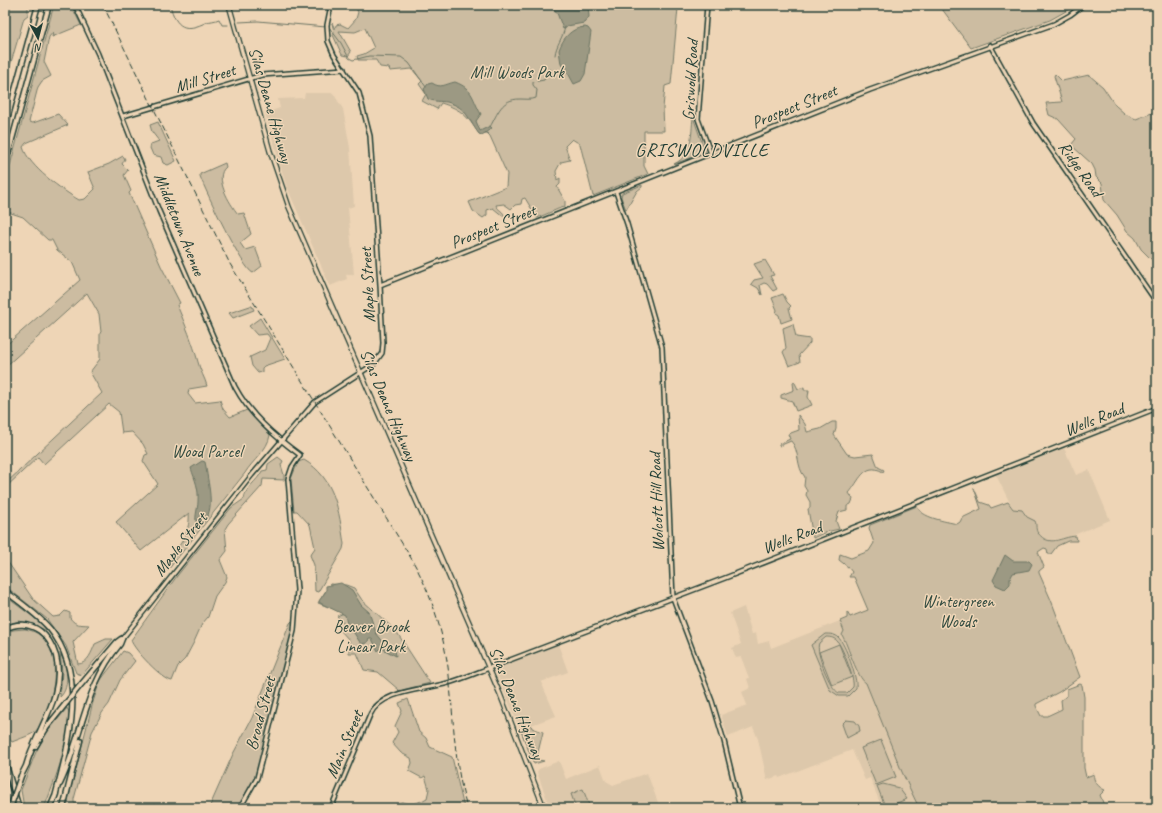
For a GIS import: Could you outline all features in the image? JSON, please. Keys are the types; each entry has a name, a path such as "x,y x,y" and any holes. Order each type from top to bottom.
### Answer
{"highway":[{"path":"5,127 38,5"},
{"path":"5,165 49,5"},
{"path":"5,591 34,613 50,628 61,646 69,667 72,688 71,724 67,751 55,797"},
{"path":"5,629 23,625 39,630 52,644 58,666 58,680 55,699 26,766"},
{"path":"11,808 21,776 44,732 116,642 122,639"},
{"path":"50,808 73,755 96,680 122,639"},
{"path":"63,808 82,733 82,724"},
{"path":"5,762 18,808"},
{"path":"5,784 11,808"}],"main road":[{"name":"Silas Deane Highway","path":"228,5 274,165 289,206 489,668 544,808"}],"street":[{"name":"Middletown Avenue","path":"75,5 98,54 159,211 235,387 248,407 280,440 300,455 292,467 288,479"},
{"name":"Maple Street","path":"122,639 280,440 319,398 376,362 383,349 370,136 360,96 331,48 327,27 331,5"},
{"name":"Griswold Road","path":"707,5 698,115 699,125 711,154"},
{"name":"Prospect Street","path":"380,285 870,90 990,45 1057,22 1083,5"},
{"name":"Ridge Road","path":"990,45 1031,119 1157,303"},
{"name":"Mill Street","path":"123,116 249,78 274,73 344,69"},
{"name":"Wolcott Hill Road","path":"616,192 627,224 662,347 673,598 712,701 724,741 740,808"},
{"name":"Wells Road","path":"435,686 452,682 673,598 1157,408"},
{"name":"Broad Street","path":"240,808 257,778 291,648 296,620 297,590 288,479"},
{"name":"Main Street","path":"331,808 376,704 395,695 435,686"}],"shaded area":[{"path":"551,5 588,5 589,17 584,23 567,26 563,29 557,13"},
{"path":"585,27 591,32 585,74 581,81 574,84 561,64 559,50 568,34 576,29"},
{"path":"455,82 466,88 472,95 481,114 476,121 480,131 490,126 492,128 482,135 479,134 466,114 459,107 447,102 428,99 424,89 428,84 432,83 438,86 443,86"},
{"path":"305,93 333,93 343,109 350,148 354,206 348,208 354,274 346,275 347,279 330,286 286,185 265,113 280,108 278,99 304,98"},
{"path":"1064,448 1076,475 1089,470 1110,520 1069,537 1047,541 1037,532 1037,527 1023,511 1013,509 996,475"},
{"path":"202,461 205,462 206,467 210,491 210,508 204,521 198,526 196,518 198,492 191,468"},
{"path":"1005,555 1013,561 1029,561 1032,564 1029,570 1013,573 1010,579 1010,584 1005,589 996,585 993,580"},
{"path":"341,583 352,590 361,605 369,612 376,633 385,644 395,649 396,656 381,648 378,651 372,639 369,639 367,643 361,644 354,633 348,628 345,615 320,603 319,601 326,591 326,586"},
{"path":"744,607 752,634 756,633 758,644 769,641 771,648 840,621 844,631 842,635 860,677 866,683 916,801 898,808 882,808 870,778 865,780 852,750 779,778 778,776 767,780 758,739 753,727 728,737 721,715 747,705 742,692 750,688 747,679 749,678 741,657 736,658 732,648 741,644 730,613"},
{"path":"558,644 568,672 541,682 556,716 520,729 496,672 496,668"},
{"path":"559,761 566,779 600,765 606,781 613,785 647,773 660,808 550,808 537,772 539,769"}],"green space":[{"path":"5,5 28,5 28,15 24,18 5,83"},
{"name":"Wood Parcel","path":"54,5 71,5 81,25 52,37 53,32 49,37 44,62 51,76 42,81 38,87 29,122 33,123 58,114 68,125 26,143 23,147 26,155 47,177 79,200 85,199 95,189 88,172 109,164 123,156 125,159 122,164 128,170 124,175 131,191 129,193 161,266 180,303 177,305 207,386 189,389 188,394 195,403 220,400 223,409 230,417 247,410 270,435 269,440 263,450 168,570 164,570 163,567 182,542 188,528 189,513 141,551 116,522 158,484 143,461 145,455 148,454 143,444 132,432 122,433 119,412 109,404 44,464 38,457 5,488 5,484 102,393 90,372 100,359 101,332 99,314 87,293 5,367 5,346 80,280 72,262 57,250 52,240 48,240 23,217 5,211 5,184"},
{"name":"Mill Woods Park","path":"354,5 703,5 678,8 671,84 665,86 663,108 664,131 644,131 644,166 648,174 593,196 580,144 572,139 565,146 570,160 561,162 556,171 557,180 560,178 560,184 557,187 565,201 565,206 537,218 525,198 522,199 521,204 515,205 511,209 504,204 496,205 503,213 504,217 493,208 487,210 487,215 483,218 473,211 469,202 506,187 507,174 490,136 487,133 479,134 468,118 455,108 441,103 437,109 422,101 426,94 419,84 422,81 412,69 390,71 389,68 380,67 376,60 358,60 357,56 374,48 365,28 355,32 339,31 351,52 348,56 342,55 333,35 334,32 332,23 335,29 336,25 340,24 348,28 356,19 358,12"},
{"path":"939,5 1075,6 1050,20 971,48"},
{"path":"1055,74 1062,81 1089,75 1103,87 1115,105 1125,114 1136,119 1157,111 1157,271 1153,267 1153,261 1141,249 1135,238 1127,231 1117,215 1104,200 1102,183 1096,177 1092,164 1071,145 1076,139 1058,119 1049,115 1046,103 1062,102 1054,76"},
{"path":"693,117 705,151 704,153 674,164 685,155 688,150"},
{"path":"158,122 176,161 168,165 163,163 161,157 153,155 150,148 151,144 159,141 152,132 150,125"},
{"path":"225,163 226,167 222,171 221,177 224,190 238,214 244,213 251,234 240,243 245,250 255,247 262,266 253,273 248,269 233,245 200,176 200,174"},
{"path":"642,185 626,210 621,197 622,193"},
{"path":"765,260 774,275 770,276 777,289 773,291 767,284 764,283 760,285 762,295 758,288 751,284 754,280 763,278 754,264"},
{"path":"783,294 791,306 789,308 792,319 781,323 779,315 776,313 777,310 772,298"},
{"path":"252,306 254,310 233,318 229,313"},
{"path":"260,318 285,359 264,366 262,368 262,372 258,373 252,366 250,357 265,350 270,338 267,334 257,335 249,326"},
{"path":"793,324 796,337 810,339 810,343 799,355 800,362 789,366 783,352 786,348 783,328"},
{"path":"794,381 798,389 804,387 804,390 809,390 808,397 812,405 796,411 792,401 781,398 781,395 794,390"},
{"path":"798,415 805,424 807,432 820,429 832,422 836,422 834,435 847,454 855,456 873,454 878,467 884,470 883,472 876,469 871,469 863,474 849,493 853,499 851,504 847,506 847,510 839,512 836,521 839,529 826,532 813,538 808,509 810,508 810,502 806,495 807,491 804,486 805,477 800,469 796,449 791,441 779,446 779,444 790,439 788,434 799,430"},
{"path":"278,457 283,461 281,465 284,480 263,479 262,486 225,529 227,551 220,560 227,577 215,596 208,617 202,624 185,659 178,666 172,681 162,675 142,657 131,640 177,576 231,508 244,499 249,487 262,471 267,470 268,464"},
{"name":"Beaver Brook Linear Park","path":"304,460 323,476 334,496 344,544 343,549 318,592 315,591 314,565 310,555 315,548 310,525 297,511 294,511 291,479 298,462"},
{"name":"Wintergreen Woods","path":"974,488 980,502 989,505 991,508 1008,502 1013,509 1022,510 1027,517 1035,521 1037,532 1047,540 1051,541 1076,536 1077,541 1068,541 1057,546 1051,554 1048,554 1047,549 1044,548 1038,552 1044,567 1039,571 1039,573 1051,600 1080,677 1059,692 1036,704 1036,706 1041,716 1047,716 1062,709 1061,700 1067,696 1067,689 1080,684 1082,685 1084,697 1084,768 1086,777 1094,774 1096,784 1105,790 1100,795 1105,808 919,808 902,772 866,683 859,675 844,640 842,635 844,631 840,621 847,618 847,612 850,617 868,610 854,577 849,577 852,572 839,560 840,554 851,558 869,551 874,543 869,528 870,525 917,506 919,510 928,516 957,524 962,518 981,509"},
{"path":"5,558 33,599 53,617 60,616 65,611 70,613 70,618 74,622 89,625 73,642 78,664 87,660 95,644 106,639 113,639 82,675 76,673 66,646 47,619 5,586"},
{"name":"Beaver Brook Linear Park","path":"330,584 346,585 354,588 362,600 396,631 430,683 398,691 399,690 378,672 364,670 357,653 349,653 349,640 341,631 343,622 337,616 344,613 318,603"},
{"path":"5,596 40,622 47,631 29,623 19,621 5,625"},
{"path":"292,621 293,629 289,654 270,719 267,724 268,727 255,778 238,808 209,808 233,754 252,718"},
{"path":"25,629 38,634 46,642 52,652 54,678 49,703 39,727 32,734 12,742 6,724 5,709 5,634 13,630"},
{"path":"825,634 835,635 841,641 850,661 856,683 856,688 848,696 839,696 830,690 811,645","holes":["826,637 834,639 838,642 848,664 853,687 847,693 839,693 835,690 824,670 818,648 819,643"]},
{"path":"839,644 852,677 832,685 819,652"},
{"path":"123,651 128,653 135,661 120,680 109,704 102,713 92,732 74,799 74,803 79,805 80,808 66,808 93,702 100,681"},
{"path":"60,653 66,670 67,682 66,688 60,697 62,672"},
{"path":"408,699 419,732 426,738 430,747 452,757 464,808 405,808 398,803 402,802 411,804 421,801 427,798 429,789 425,776 422,778 409,771 412,763 411,758 401,753 392,743 398,732 395,726 402,711 399,703"},
{"path":"67,708 69,715 69,727 66,741 44,808 24,808 21,790 36,752 45,735"},
{"path":"846,720 855,721 859,726 860,731 847,738 842,724"},
{"path":"531,725 532,728 543,732 537,756 539,760 544,761 534,764 520,729"},
{"path":"881,740 896,777 876,785 861,748"},
{"path":"883,784 899,788 907,799 884,808 885,806 877,786"},
{"path":"583,789 590,808 576,808 571,794"}],"waterway":[{"path":"170,5 175,19 182,26 187,28 219,19 222,25 228,25"},
{"path":"239,22 258,21 326,27"},
{"path":"329,27 341,43 349,58 353,60 369,56 401,57 409,63 426,87"},
{"path":"555,55 565,27"},
{"path":"490,127 498,112 508,101 536,98 537,90 533,85 533,82 544,80 550,69"}],"railway":[{"path":"103,5 230,264 416,566 434,608 442,637 448,667 456,755 462,790 467,808"}],"district":[{"name":"GRISWOLDVILLE","path":"702,149"}]}
